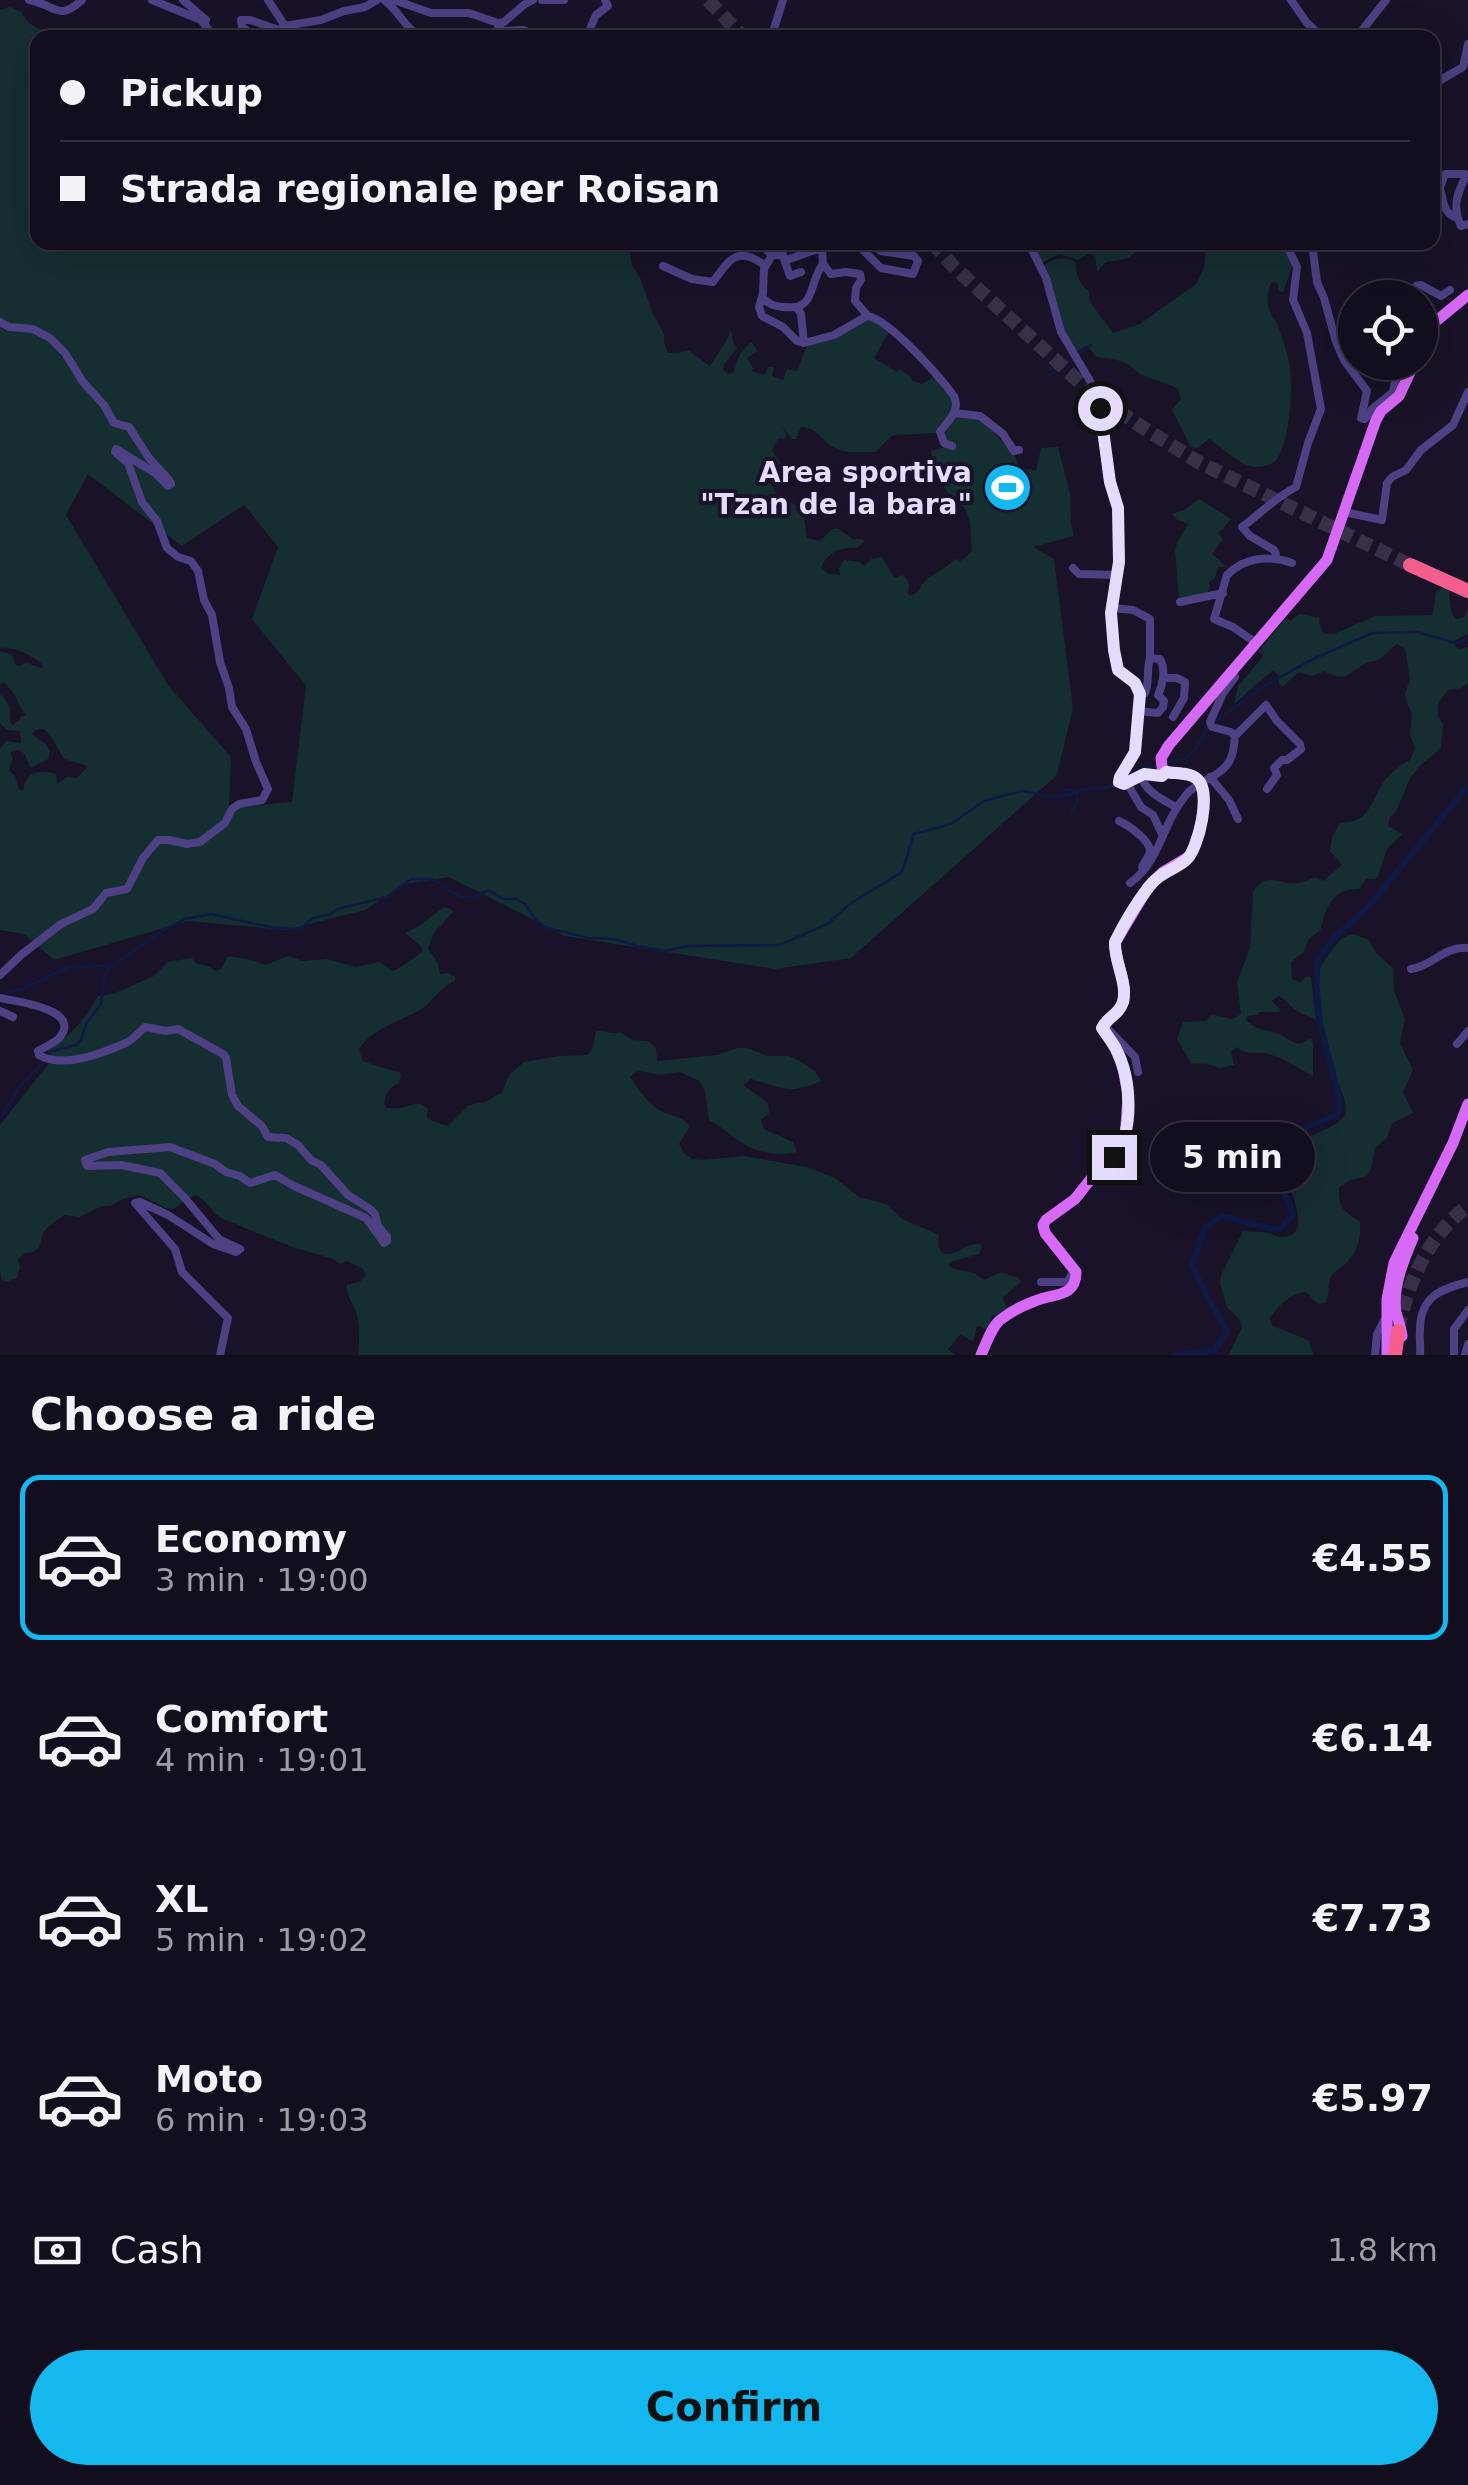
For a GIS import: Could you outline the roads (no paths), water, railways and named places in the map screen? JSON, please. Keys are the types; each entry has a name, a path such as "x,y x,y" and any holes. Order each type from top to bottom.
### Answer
{"highway":[{"path":"1410,565 1468,591"},
{"path":"1392,1352 1398,1331"}],"main road":[{"path":"1439,318 1468,296"},
{"path":"981,1355 1000,1320 1036,1300 1063,1294 1072,1287 1076,1272 1043,1230 1046,1220 1075,1199 1118,1152 1126,1134 1128,1096 1122,1068 1102,1028 1119,1011 1124,998 1116,940 1149,886 1163,872 1190,856 1205,803 1206,780 1166,772 1160,764 1162,754 1323,566 1376,420 1400,396 1402,380"},
{"path":"1392,1352 1389,1284 1394,1263 1468,1104"}],"street":[{"path":"29,0 63,12 82,0"},
{"path":"152,0 208,26"},
{"path":"173,0 182,4 184,1 197,10 210,30"},
{"path":"268,0 286,26"},
{"path":"247,30 241,20 279,30 365,8 380,0 393,6 411,30"},
{"path":"394,0 431,13 468,13 498,23 533,0"},
{"path":"412,0 431,13"},
{"path":"542,0 564,0"},
{"path":"590,30 596,16 608,6 605,0"},
{"path":"774,30 783,0"},
{"path":"1291,0 1315,30"},
{"path":"1362,30 1386,0"},
{"path":"498,23 502,30"},
{"path":"1440,80 1462,68 1468,44"},
{"path":"1458,218 1450,216 1444,208 1440,187 1444,174 1464,177 1455,198 1461,226 1468,224"},
{"path":"770,250 780,257 790,276 802,272"},
{"path":"766,266 780,257 783,250"},
{"path":"780,257 812,250"},
{"path":"762,298 772,305 798,308 808,300 823,264 824,250"},
{"path":"862,250 886,271 914,274 918,262 914,256 881,250"},
{"path":"1032,250 1046,278 1062,332 1096,391 1110,482 1118,508 1117,575 1112,606 1116,666 1137,685 1140,694 1135,752 1119,780 1128,783 1148,774 1162,776 1166,772"},
{"path":"1274,559 1274,550 1242,527 1296,487 1321,410 1306,334 1293,300 1297,267 1289,250"},
{"path":"1312,250 1317,282 1338,346"},
{"path":"663,266 692,279 713,282 730,261 742,255 751,255 766,266"},
{"path":"823,264 831,274 860,274 854,301 868,316 886,325 951,391 957,401 955,413 940,432 944,442 952,446"},
{"path":"766,266 759,307 762,316 782,326 797,341 804,344 834,335 868,316"},
{"path":"1438,291 1445,293 1448,301 1439,318"},
{"path":"798,308 804,344"},
{"path":"0,322 42,332 59,345 114,423 128,427 169,480 168,486 156,473 116,449 118,456 128,463 142,502 156,521 167,548 178,558 191,561 198,571 232,706 246,729 268,786 264,798 239,804 225,822 200,842 158,840 143,858 128,889 106,893 93,909 61,924 0,975"},
{"path":"1359,380 1367,391 1362,420 1393,392 1400,380"},
{"path":"1344,512 1382,520 1387,483 1453,424 1468,392"},
{"path":"955,413 980,416 1003,434 1014,451 1020,450"},
{"path":"1003,434 1010,422"},
{"path":"1256,643 1216,621 1214,616 1227,575 1253,559 1292,563"},
{"path":"1073,568 1080,574 1117,575"},
{"path":"1180,602 1222,594"},
{"path":"1112,606 1133,610 1150,620 1147,688 1140,694"},
{"path":"1138,711 1158,713 1164,707 1158,694 1162,662 1150,658"},
{"path":"1232,673 1235,677 1222,693 1211,725 1235,736"},
{"path":"1163,678 1186,682 1184,698 1173,718"},
{"path":"1118,820 1134,830 1150,849 1130,883 1152,861 1162,834 1187,793 1224,768 1230,760 1235,736 1266,705 1301,748 1274,768 1277,775 1266,789"},
{"path":"1142,776 1148,788 1177,808"},
{"path":"1206,780 1229,800 1238,819"},
{"path":"1128,783 1141,807 1153,815 1162,834"},
{"path":"1410,969 1424,967 1441,953 1468,948"},
{"path":"0,998 46,1008 60,1017 63,1033 38,1051 49,1060 74,1060 96,1054 132,1040 145,1028 178,1029 216,1048 226,1058 232,1095 238,1106 262,1126 268,1137 292,1140 348,1195 375,1214 387,1237 384,1243 366,1218 275,1175 250,1182 170,1147 108,1152 85,1160 87,1166 121,1165 160,1173 219,1238 240,1249 236,1252 214,1244 168,1215 135,1203 175,1249 182,1272 228,1318 220,1355"},
{"path":"0,1011 13,1017"},
{"path":"1103,1024 1134,1057 1138,1072"},
{"path":"1456,1044 1468,1031"},
{"path":"1042,1282 1067,1282 1071,1277 1072,1271 1056,1246"},
{"path":"1420,1355 1420,1325 1425,1306 1444,1288 1468,1282"},
{"path":"1454,1355 1454,1329 1468,1310"},
{"path":"1375,1355 1377,1334 1392,1314"},
{"path":"1466,1355 1468,1344"}],"waterway":[{"path":"1048,376 1091,345"},
{"path":"1164,763 1187,758 1208,727 1262,687 1372,633 1417,632 1456,643 1468,639"},
{"path":"1124,780 1141,769 1157,766"},
{"path":"50,1054 81,1040 86,1024 101,1004 109,968 185,919 211,914 294,929 337,909 387,897 411,879 432,879 461,897 488,890 504,899 516,899 545,927 588,938 614,939 665,951 688,946 780,945 829,923 848,905 902,872 914,834 951,824 984,801 1022,791 1053,797 1115,784"},
{"path":"1174,1355 1214,1351 1227,1331 1192,1265 1205,1228 1221,1216 1280,1229 1293,1215 1272,1167 1277,1156 1298,1133 1337,1115 1340,1100 1320,1024 1318,959 1334,938 1369,906 1468,786"},
{"path":"1063,789 1076,791 1078,802 1070,813"},
{"path":"1,995 69,967 112,966"},
{"path":"0,1118 21,1085 45,1061"}],"tunnel":[{"path":"708,0 736,30"},
{"path":"939,250 1088,390 1142,427 1200,463 1410,565"},
{"path":"1398,1330 1407,1295 1431,1245 1468,1206"}],"place":[{"name":"Area sportiva \"Tzan de la bara\"","path":"1007,488"}]}
